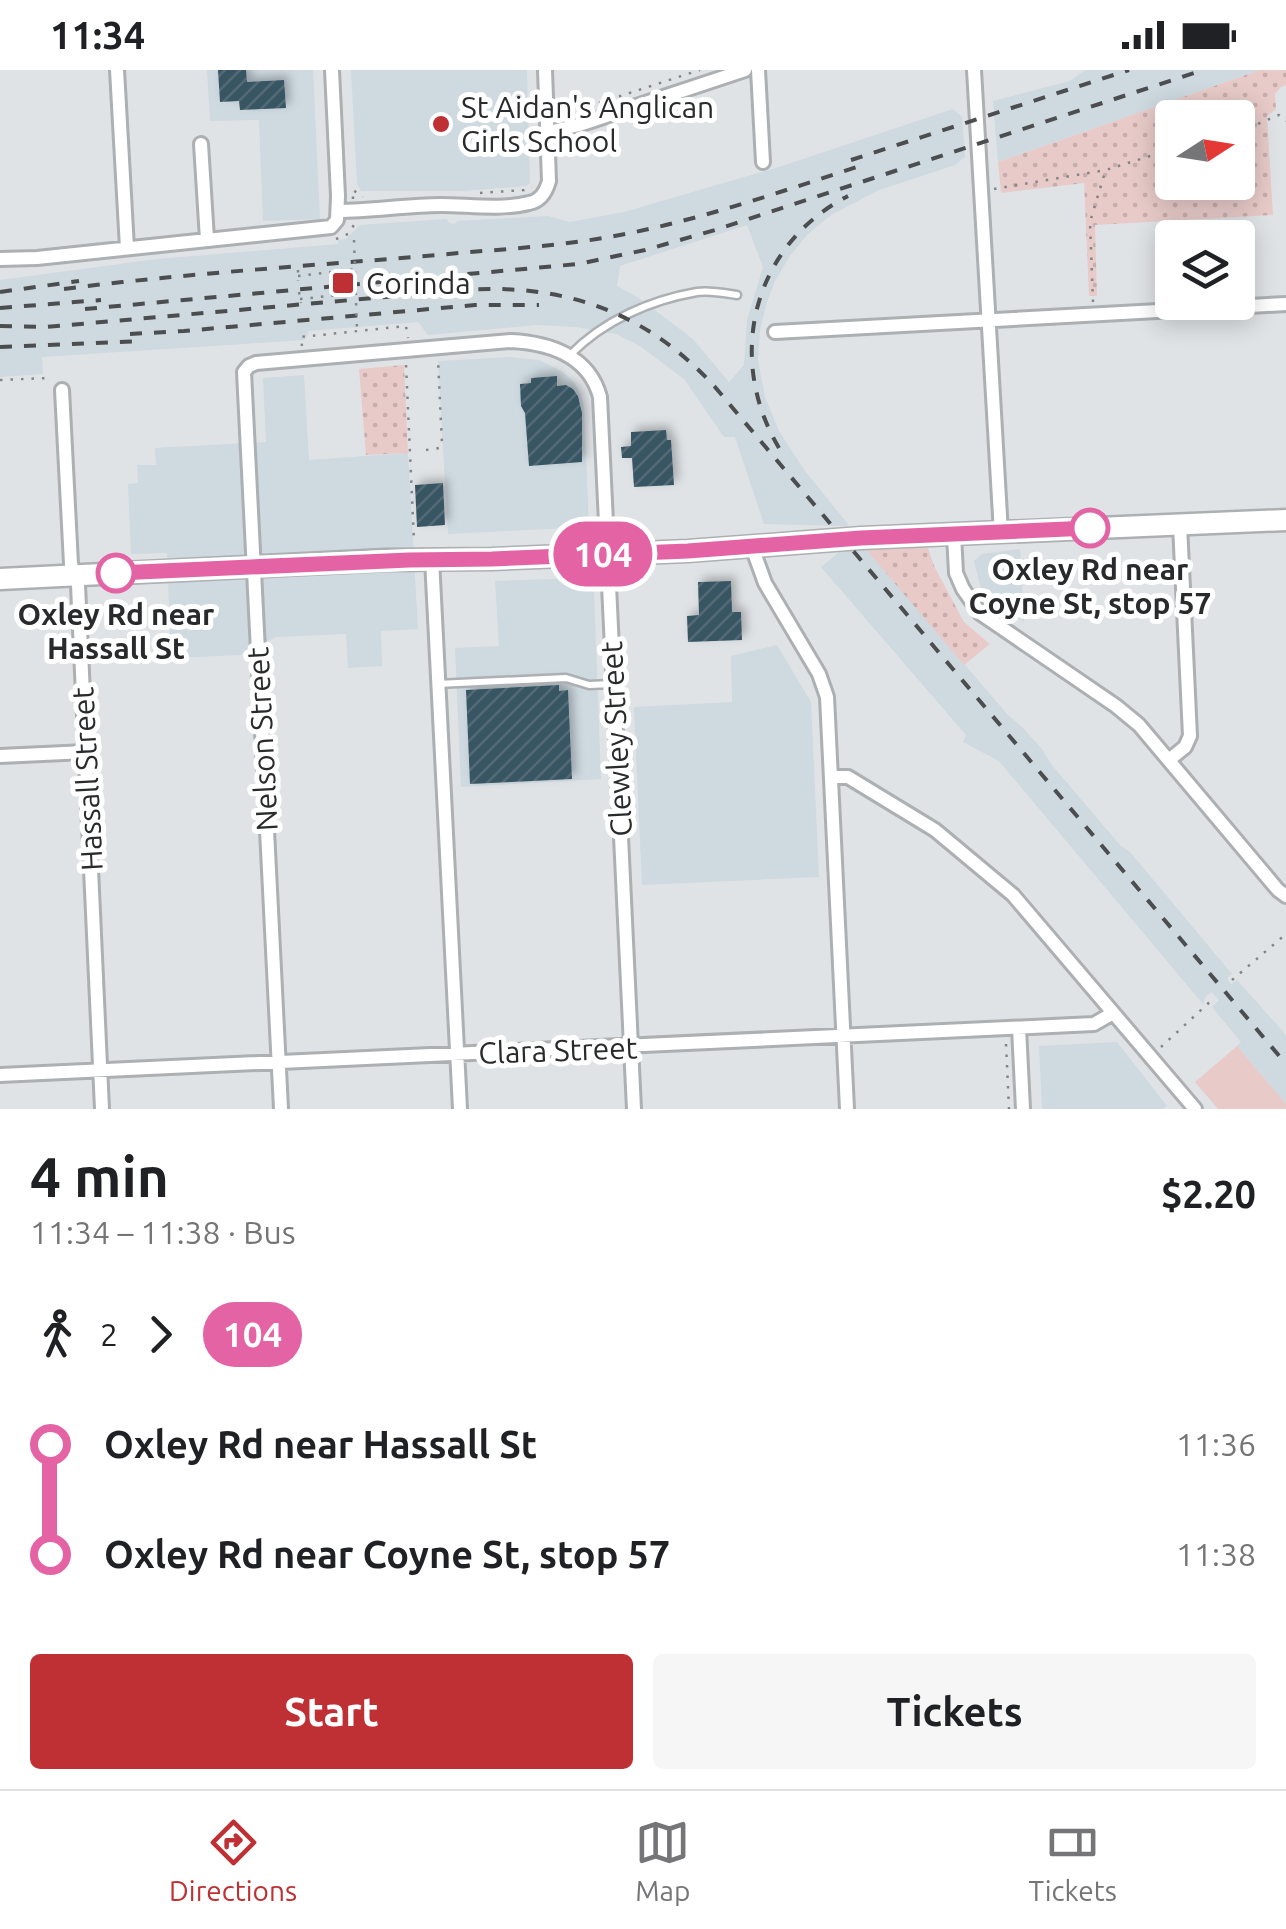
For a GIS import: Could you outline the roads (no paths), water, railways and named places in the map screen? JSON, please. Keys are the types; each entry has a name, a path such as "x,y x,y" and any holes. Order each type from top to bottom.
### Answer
{"main road":[{"path":"0,579 1286,520"}],"street":[{"path":"117,70 127,248"},
{"path":"332,70 350,214"},
{"path":"0,259 327,229 350,214 439,205 471,207 534,202 548,185 545,70"},
{"path":"547,125 579,125 745,70"},
{"path":"758,70 763,162"},
{"path":"974,70 1001,532"},
{"path":"201,144 206,239"},
{"path":"774,332 1286,304"},
{"name":"Nelson Street","path":"281,1109 243,378 246,369 264,362 498,342 543,344 570,355"},
{"name":"Clewley Street","path":"570,355 588,372 599,392 601,406 634,1109"},
{"name":"Hassall Street","path":"62,390 71,564 78,585 102,1109"},
{"path":"1169,760 1186,747 1190,736 1180,526"},
{"path":"954,534 958,580 980,613 1128,715 1282,892 1286,906"},
{"path":"752,547 765,583 826,689 847,1109"},
{"path":"432,559 460,1109"},
{"path":"0,756 86,752"},
{"path":"832,777 848,777 946,838 1025,908 1195,1109"},
{"name":"Clara Street","path":"0,1075 1094,1024 1113,1013"},
{"path":"1019,1028 1023,1109"}],"lane":[{"path":"570,355 616,319 645,306 700,291 736,295"},
{"path":"437,684 566,678 589,685 614,684"}],"railway":[{"path":"851,160 1129,70"},
{"path":"85,309 578,264 645,250 1203,70"},
{"path":"64,289 603,238 703,215 866,164"},
{"path":"779,448 763,413 754,377 752,341 758,306 770,273 790,243 816,217 848,196"},
{"path":"0,292 79,281"},
{"path":"0,326 46,327 501,289 569,298 632,322 661,339 715,387 1286,1064"},
{"path":"0,308 101,300"},
{"path":"130,334 475,305 539,305"},
{"path":"0,347 143,341"}],"place":[{"name":"St Aidan's Anglican Girls School","path":"441,124"},
{"name":"Corinda","path":"343,283"},
{"name":"Oxley Rd near Coyne St, stop 57","path":"1090,528"},
{"name":"Oxley Rd near Hassall St","path":"116,573"}]}
